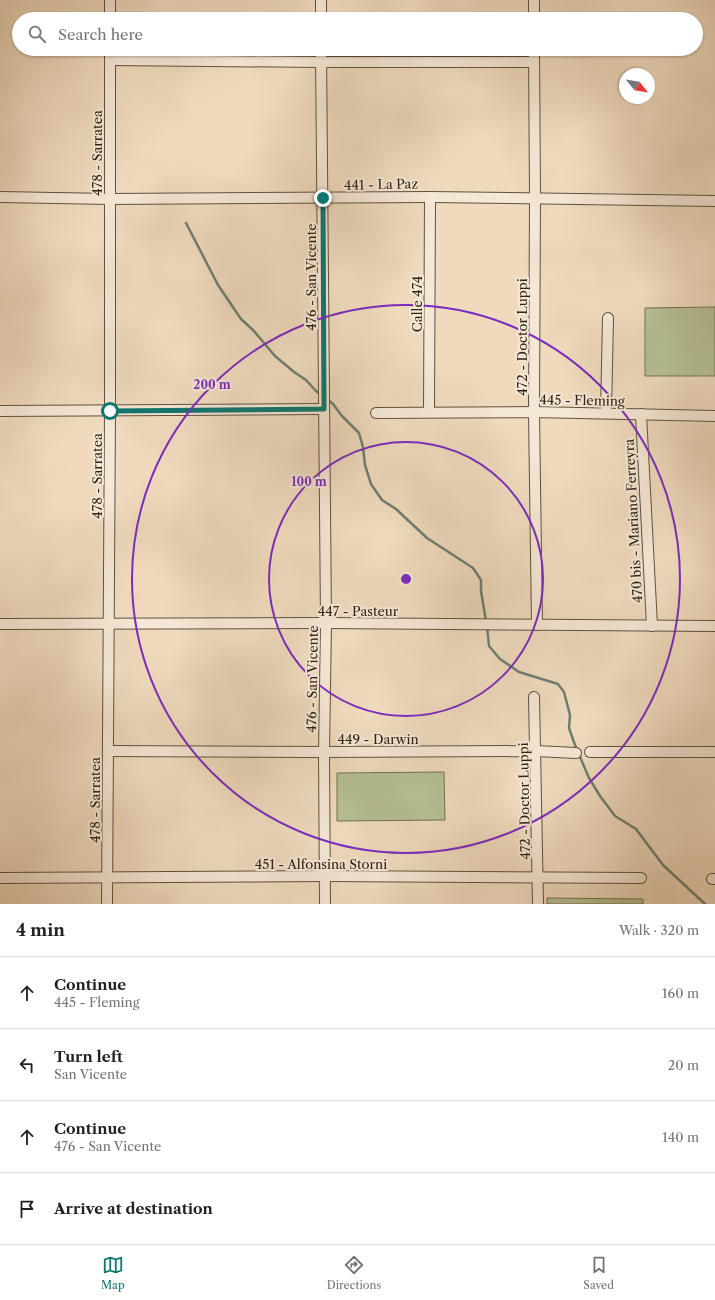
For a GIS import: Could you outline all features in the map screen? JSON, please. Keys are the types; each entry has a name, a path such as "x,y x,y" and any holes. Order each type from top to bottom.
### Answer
{"street":[{"path":"110,0 110,12"},
{"path":"321,0 321,12"},
{"path":"534,0 534,12"},
{"name":"478 - Sarratea","path":"107,904 110,411 110,56"},
{"name":"476 - San Vicente","path":"322,56 326,623 324,752 325,904"},
{"name":"472 - Doctor Luppi","path":"534,56 534,412 537,625"},
{"path":"110,60 534,62"},
{"name":"441 - La Paz","path":"0,197 110,199 430,197 715,201"},
{"name":"Calle 474","path":"429,412 430,197"},
{"path":"606,413 608,318"},
{"path":"0,411 324,408"},
{"name":"445 - Fleming","path":"376,413 534,412 715,416"},
{"name":"470 bis - Mariano Ferreyra","path":"641,414 652,626"},
{"name":"447 - Pasteur","path":"0,624 326,623 715,626"},
{"name":"472 - Doctor Luppi","path":"534,697 538,904"},
{"name":"449 - Darwin","path":"108,751 576,753"},
{"path":"590,752 715,752"},
{"name":"451 - Alfonsina Storni","path":"0,878 325,876 641,878"}],"green space":[{"path":"715,307 715,376 645,376 645,308"},
{"path":"444,772 445,820 337,821 337,773"},
{"path":"547,898 643,899 643,904 547,904"}],"waterway":[{"path":"186,223 218,285 241,319 253,330 275,356 306,380 321,395"},
{"path":"327,399 359,433 363,447 365,465 371,484 382,500 396,509 427,538 473,568 481,580 481,591 486,621"},
{"path":"487,626 489,646 500,659 519,672 558,684 564,692 570,715 569,728 575,745 589,778 600,796 615,816 636,829 663,865 705,904"}],"route":[{"path":"110,411 324,409 323,198"}]}
